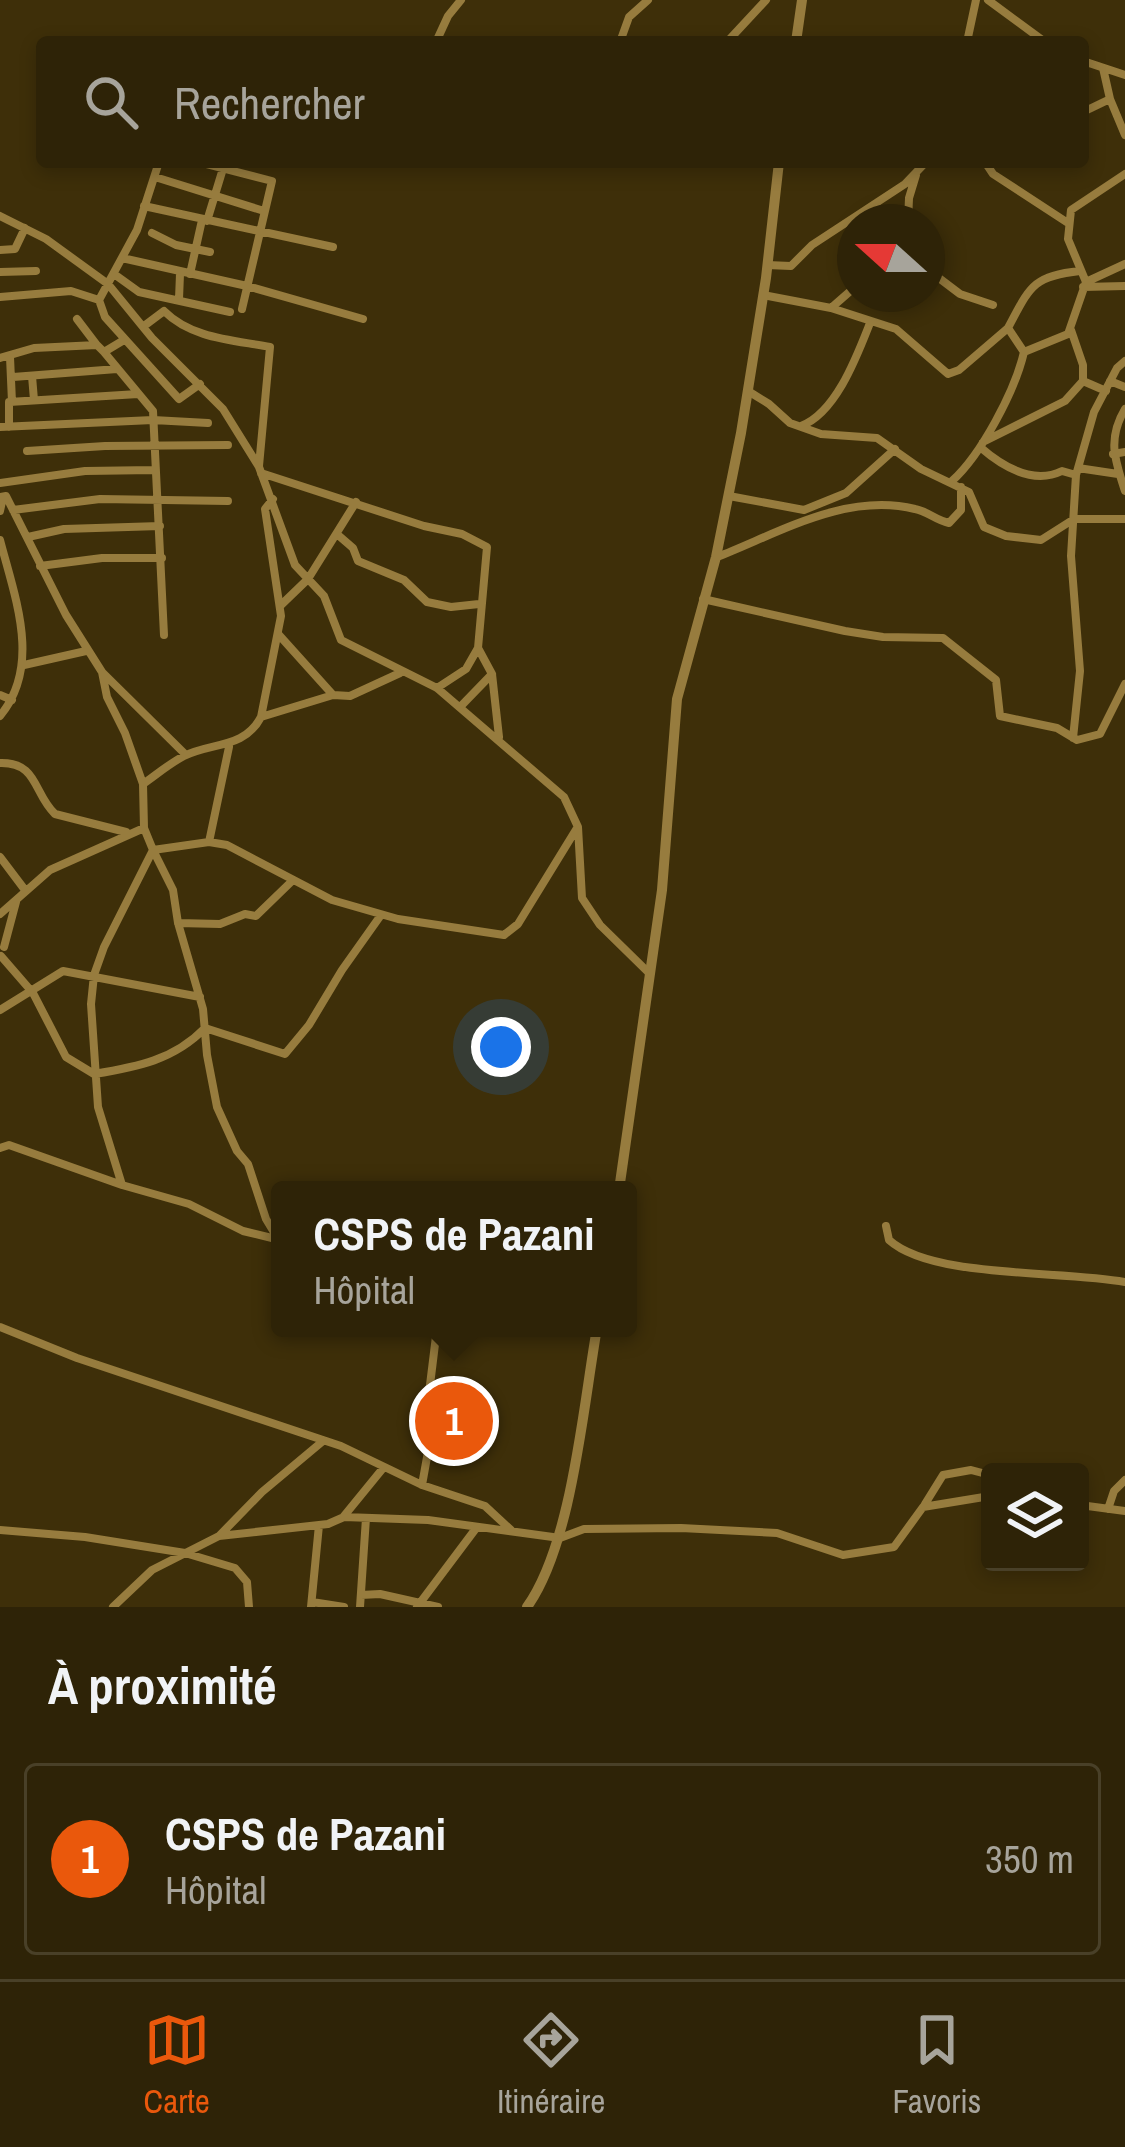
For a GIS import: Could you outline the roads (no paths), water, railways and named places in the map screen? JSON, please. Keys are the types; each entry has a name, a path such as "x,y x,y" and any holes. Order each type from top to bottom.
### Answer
{"street":[{"path":"439,36 461,0"},
{"path":"622,36 629,17 648,0"},
{"path":"733,36 766,0"},
{"path":"797,36 802,0"},
{"path":"968,36 976,0"},
{"path":"988,0 1037,36"},
{"path":"1089,63 1125,75"},
{"path":"1103,68 1125,135"},
{"path":"1089,109 1110,99"},
{"path":"157,168 122,258 99,300 104,317 178,399 200,384"},
{"path":"179,299 223,168"},
{"path":"230,168 272,181 242,309"},
{"path":"620,1181 650,974 676,752 677,699 716,557 748,391 777,168"},
{"path":"766,265 791,266 812,245 890,195 919,168"},
{"path":"909,204 920,168"},
{"path":"991,168 1068,223"},
{"path":"1024,352 1064,337 1071,328 1084,285 1068,238 1071,210 1125,174"},
{"path":"155,177 264,211"},
{"path":"144,206 333,248"},
{"path":"0,216 109,284 235,424 274,500 295,565 329,605 338,638 437,688 564,797 578,827 583,898 600,925 650,974"},
{"path":"0,250 15,249 26,228"},
{"path":"152,233 210,252"},
{"path":"122,258 363,319"},
{"path":"1084,285 1125,264"},
{"path":"763,295 884,324 908,336 947,374 959,370 1009,328 1038,280 1048,274 1080,271"},
{"path":"0,272 36,272"},
{"path":"114,274 140,292 230,311"},
{"path":"945,283 960,294 993,305"},
{"path":"1084,285 1125,286"},
{"path":"0,297 71,291 99,300"},
{"path":"832,308 837,303"},
{"path":"144,326 163,311 192,330 270,347 260,470"},
{"path":"77,319 150,404 164,635"},
{"path":"800,426 824,409 869,323"},
{"path":"716,557 832,510 920,509 949,523 961,510 956,484 1020,372 1024,352 1009,328"},
{"path":"981,445 1065,401 1083,381 1071,328"},
{"path":"12,402 13,380 5,357 34,348 100,349 124,340"},
{"path":"1073,738 1080,671 1071,556 1077,471 1094,412 1125,361"},
{"path":"0,385 32,376 117,369"},
{"path":"32,376 34,400"},
{"path":"1083,381 1125,387"},
{"path":"748,391 786,421 826,434 875,437 921,469 969,492 984,527 1006,536 1041,540 1074,518 1125,519"},
{"path":"140,394 12,402 5,427 153,420 208,423"},
{"path":"1125,410 1115,431 1113,454 1125,491"},
{"path":"28,451 228,445"},
{"path":"981,445 1034,478 1062,471 1119,474"},
{"path":"728,495 804,510 856,486 895,449"},
{"path":"1113,454 1125,452"},
{"path":"2,492 85,471 154,470"},
{"path":"260,470 488,547 478,648 466,669 437,688"},
{"path":"2,492 86,651 186,754"},
{"path":"0,511 2,492"},
{"path":"143,784 186,754 230,745 253,730 261,717 279,635 280,605 265,509 274,500"},
{"path":"13,510 61,501 228,501"},
{"path":"280,605 308,579 356,502"},
{"path":"28,537 64,530 160,526"},
{"path":"338,536 358,561 404,580 425,602 452,607 479,604"},
{"path":"0,540 17,607 24,665 12,700 0,716"},
{"path":"40,566 103,558 162,558"},
{"path":"703,598 845,631 943,638 996,680 1000,716 1057,728 1073,738 1100,734 1125,684"},
{"path":"279,635 333,695"},
{"path":"478,648 492,674 499,738"},
{"path":"24,665 86,651"},
{"path":"102,672 106,698 143,784 144,828 172,890 200,997 219,1113 248,1164 271,1227"},
{"path":"261,717 333,695 350,696 401,673"},
{"path":"462,706 492,674"},
{"path":"0,695 12,700"},
{"path":"209,842 230,745"},
{"path":"0,763 28,770 55,814 128,832"},
{"path":"153,850 209,842 241,850 332,900 381,915 507,934 518,924 578,827"},
{"path":"0,914 50,870 144,828"},
{"path":"122,1185 112,1162 94,1074 90,1015 94,975 107,940 153,850"},
{"path":"0,857 25,890"},
{"path":"178,923 220,924 245,914 256,916 292,881"},
{"path":"17,899 1,952 32,993 66,1057 94,1074 163,1058 206,1028"},
{"path":"206,1028 287,1052 381,915"},
{"path":"0,1010 60,971 200,997"},
{"path":"0,1148 9,1145 190,1204 235,1228 271,1237"},
{"path":"886,1226 889,1240 909,1256 1125,1282"},
{"path":"0,1327 77,1358 323,1441 422,1485 485,1506 512,1531"},
{"path":"422,1485 431,1436 429,1393 436,1337"},
{"path":"527,1607 560,1538 595,1337"},
{"path":"219,1536 247,1505 323,1441"},
{"path":"344,1517 384,1467"},
{"path":"113,1607 152,1570 219,1536 320,1525 344,1517 560,1538 584,1529 777,1533 843,1555 865,1554 894,1547 943,1475 981,1473"},
{"path":"1108,1510 1114,1491 1125,1480"},
{"path":"923,1507 981,1497"},
{"path":"1089,1506 1125,1511"},
{"path":"360,1607 366,1518"},
{"path":"320,1525 311,1605 344,1607"},
{"path":"418,1606 477,1527"},
{"path":"0,1530 184,1553 243,1573 249,1607"},
{"path":"361,1595 380,1594 438,1607"}],"place":[{"name":"CSPS de Pazani","path":"454,1421"}]}
